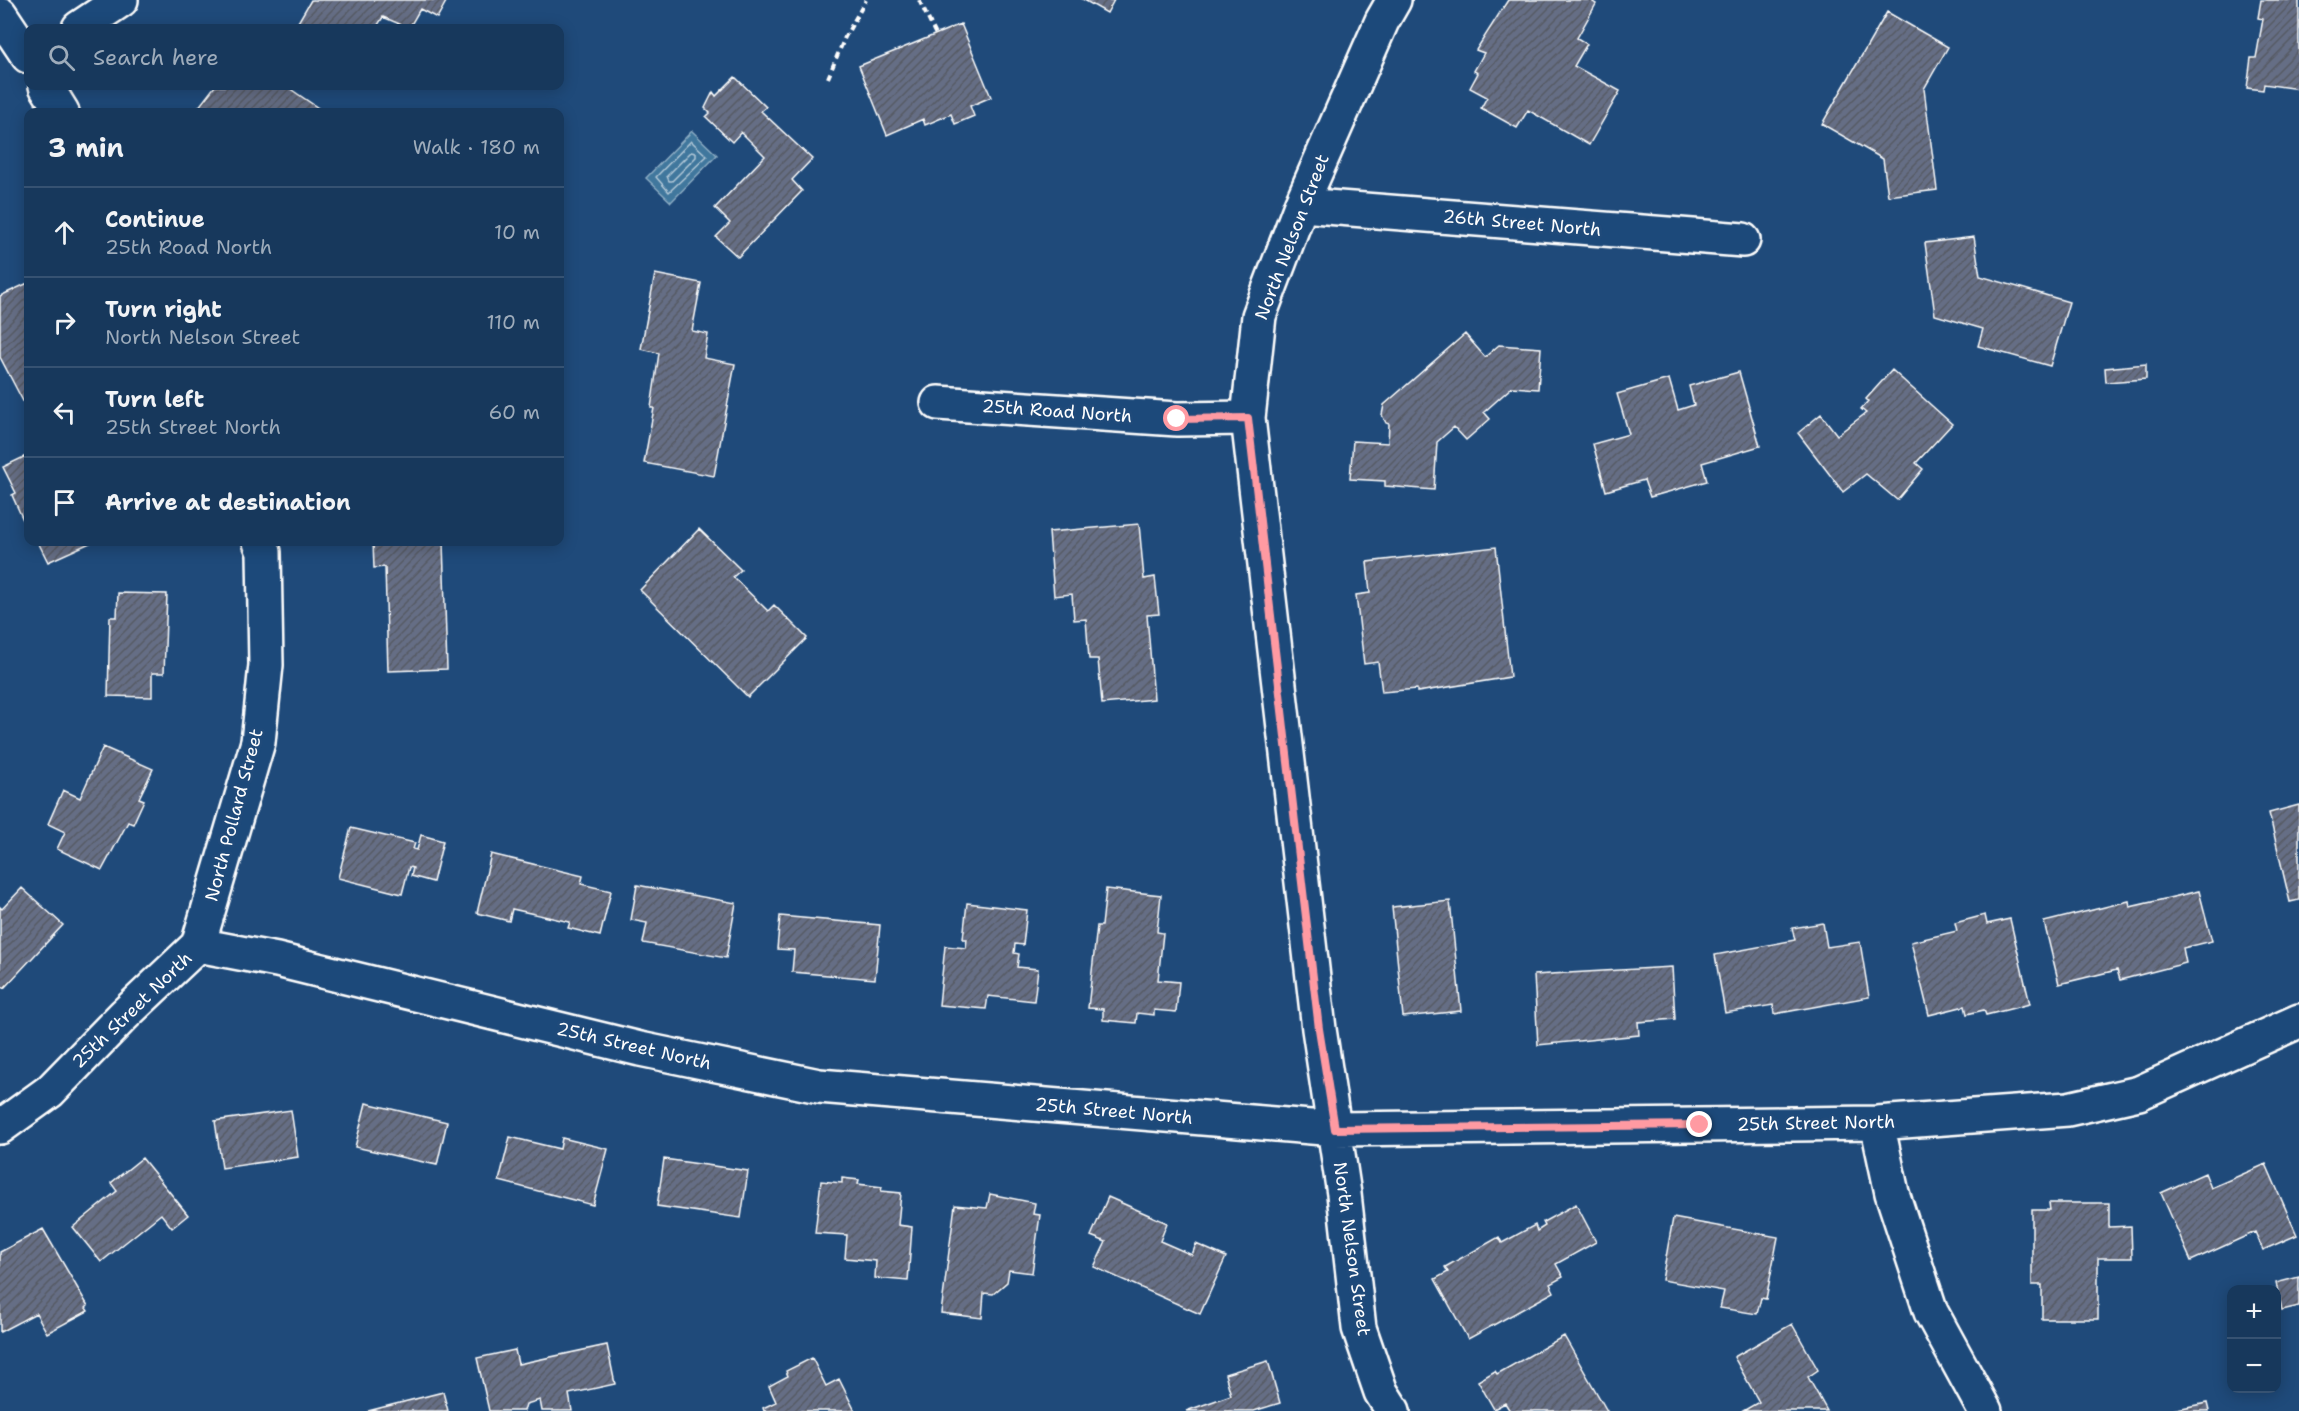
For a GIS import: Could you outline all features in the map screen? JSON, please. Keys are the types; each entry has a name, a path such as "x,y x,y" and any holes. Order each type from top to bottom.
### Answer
{"street":[{"path":"85,24 121,0"},
{"name":"North Nelson Street","path":"1393,1411 1381,1392 1359,1328 1335,1129 1319,1029 1248,418 1259,316 1301,205 1382,21 1394,0"},
{"path":"0,14 24,50"},
{"path":"48,90 60,108"},
{"name":"26th Street North","path":"1301,205 1743,240"},
{"name":"25th Road North","path":"938,403 1177,419 1248,418"},
{"name":"North Pollard Street","path":"198,945 258,742 266,665 264,552 262,546"},
{"name":"25th Street North","path":"0,1127 50,1091 124,1015 198,945 277,960 640,1049 819,1086 1335,1129 1877,1123 2068,1109 2139,1093 2299,1021"},
{"path":"1877,1123 1892,1193 1931,1312 1985,1411"}],"path":[{"path":"828,78 845,37 866,0"},
{"path":"919,0 936,35"}],"water":[{"path":"692,131 717,155 671,202 646,178"}],"building":[{"path":"311,0 447,0 437,18 420,9 411,24 400,24 383,17 379,24 297,24"},
{"path":"1084,0 1114,0 1107,13"},
{"path":"1508,0 1594,0 1596,4 1577,38 1587,44 1574,66 1620,91 1589,145 1528,110 1517,128 1481,108 1487,97 1470,88 1478,73 1474,71 1484,53 1476,50"},
{"path":"2261,0 2299,0 2299,89 2264,84 2263,90 2247,88 2251,58 2256,58 2263,19 2258,18"},
{"path":"1887,12 1948,47 1924,89 1937,190 1888,196 1883,159 1822,124"},
{"path":"961,24 991,97 970,106 974,116 955,124 951,114 925,125 923,119 887,135 859,66"},
{"path":"735,77 766,107 761,111 812,159 792,180 802,191 738,257 716,237 730,223 715,208 765,156 741,132 732,142 706,117 710,113 705,108 713,92 716,96"},
{"path":"212,90 292,90 318,108 198,108"},
{"path":"1974,237 1980,276 2069,302 2050,366 1978,346 1983,329 1935,315 1925,243"},
{"path":"655,274 701,283 692,331 708,334 704,358 735,364 714,476 644,463 654,408 651,408 659,353 641,349"},
{"path":"24,285 24,403 0,357 0,296"},
{"path":"1465,334 1485,357 1499,345 1541,348 1538,389 1512,387 1484,412 1490,419 1466,440 1454,427 1437,442 1434,490 1385,486 1385,481 1350,479 1353,441 1388,443 1389,424 1382,415 1384,405"},
{"path":"2146,364 2146,379 2106,382 2105,368"},
{"path":"1892,370 1952,424 1916,463 1923,469 1897,500 1866,474 1843,492 1798,433 1821,414 1837,435 1866,413 1861,409 1868,401 1866,399"},
{"path":"1739,372 1760,446 1702,463 1707,481 1650,497 1644,480 1606,491 1593,444 1629,434 1617,394 1669,379 1678,410 1694,405 1689,386"},
{"path":"24,457 24,522 12,495 16,493 3,467"},
{"path":"1139,524 1144,579 1155,577 1159,614 1147,615 1154,699 1102,704 1098,659 1089,659 1086,619 1074,620 1072,594 1054,596 1049,532"},
{"path":"699,529 741,570 733,577 768,611 774,605 807,638 748,697 640,590"},
{"path":"40,546 83,546 48,562"},
{"path":"373,546 443,546 447,669 388,671 385,567 374,568"},
{"path":"1496,547 1510,677 1417,692 1417,689 1382,692 1378,662 1364,664 1356,595 1370,593 1367,562"},
{"path":"118,593 167,594 164,673 152,673 152,697 108,696 110,617 117,617"},
{"path":"103,747 153,769 139,798 144,800 133,824 128,822 102,870 57,849 65,832 48,824 63,790 80,798"},
{"path":"2299,805 2299,900 2290,902 2269,813"},
{"path":"351,828 415,843 413,849 417,850 421,835 443,841 433,882 411,876 413,868 409,867 402,894 338,878"},
{"path":"491,854 583,876 581,884 611,891 600,936 568,928 570,922 512,909 509,921 477,913"},
{"path":"637,885 736,903 726,958 643,943 647,923 631,920"},
{"path":"22,888 63,925 4,988 0,985 0,907 2,909"},
{"path":"1106,889 1161,895 1157,932 1163,933 1158,980 1179,982 1176,1012 1154,1010 1154,1015 1137,1013 1136,1023 1103,1020 1103,1009 1088,1008 1097,926 1102,926"},
{"path":"2199,891 2212,941 2183,948 2186,963 2120,980 2117,970 2059,984 2044,922 2129,901 2130,907"},
{"path":"1450,901 1461,1011 1403,1017 1392,907"},
{"path":"967,903 1027,910 1023,945 1015,944 1014,953 1019,954 1017,967 1038,969 1034,1001 988,996 986,1009 939,1005 945,946 966,948 967,939 963,939"},
{"path":"1985,915 1987,924 2010,919 2030,1004 1986,1015 1984,1010 1967,1014 1965,1006 1929,1015 1911,942 1957,931 1955,923"},
{"path":"780,916 880,925 875,979 792,972 794,950 777,949"},
{"path":"1823,923 1827,947 1860,942 1869,997 1774,1014 1773,1005 1725,1013 1715,955 1795,940 1792,928"},
{"path":"1672,967 1675,1019 1638,1022 1639,1035 1538,1045 1534,975"},
{"path":"366,1103 447,1122 437,1165 355,1147"},
{"path":"291,1110 298,1157 222,1168 215,1121"},
{"path":"510,1137 560,1149 562,1138 608,1149 593,1205 499,1181"},
{"path":"142,1158 188,1215 172,1228 161,1214 101,1262 73,1227 117,1191 111,1183"},
{"path":"664,1159 748,1171 741,1218 657,1206"},
{"path":"2266,1164 2297,1235 2263,1250 2255,1232 2191,1261 2161,1193 2205,1173 2211,1188"},
{"path":"842,1178 859,1180 858,1184 882,1187 881,1191 901,1193 898,1225 912,1227 908,1281 875,1278 876,1261 845,1258 847,1235 815,1233 821,1181 842,1183"},
{"path":"990,1194 1035,1203 1033,1214 1040,1215 1032,1273 1009,1270 1007,1282 993,1294 984,1293 982,1318 941,1313 955,1205 987,1208"},
{"path":"1108,1197 1167,1223 1160,1241 1192,1255 1196,1244 1226,1257 1200,1314 1094,1267 1106,1242 1091,1236"},
{"path":"2049,1203 2109,1203 2109,1227 2131,1226 2132,1258 2098,1258 2098,1319 2042,1319 2042,1285 2032,1285 2032,1210 2050,1210"},
{"path":"1576,1204 1596,1242 1556,1264 1563,1277 1550,1284 1554,1292 1468,1339 1435,1279 1448,1272 1445,1267 1499,1237 1502,1243 1535,1225 1537,1231 1545,1226 1543,1222"},
{"path":"1673,1218 1778,1237 1766,1299 1761,1298 1757,1314 1720,1308 1724,1291 1662,1280"},
{"path":"43,1229 88,1306 86,1308 88,1311 47,1333 36,1313 0,1332 0,1252"},
{"path":"2299,1277 2299,1306 2282,1310 2281,1285 2276,1283"},
{"path":"1792,1324 1818,1370 1808,1377 1827,1411 1743,1411 1759,1402 1734,1357"},
{"path":"1564,1336 1607,1411 1510,1411 1505,1403 1494,1409 1478,1381 1495,1371 1497,1374"},
{"path":"607,1345 615,1384 569,1394 572,1411 542,1411 540,1400 526,1404 524,1411 489,1411 477,1358 515,1350 518,1364"},
{"path":"812,1358 826,1386 839,1379 855,1411 764,1411 763,1408 776,1402 769,1386 788,1376 786,1371"},
{"path":"1268,1361 1280,1403 1254,1411 1186,1411 1231,1395 1225,1374"},
{"path":"443,1392 448,1411 368,1411"},
{"path":"2207,1403 2209,1411 2167,1411"}],"route":[{"path":"1177,419 1248,418 1319,1029 1335,1129 1700,1125"}]}
